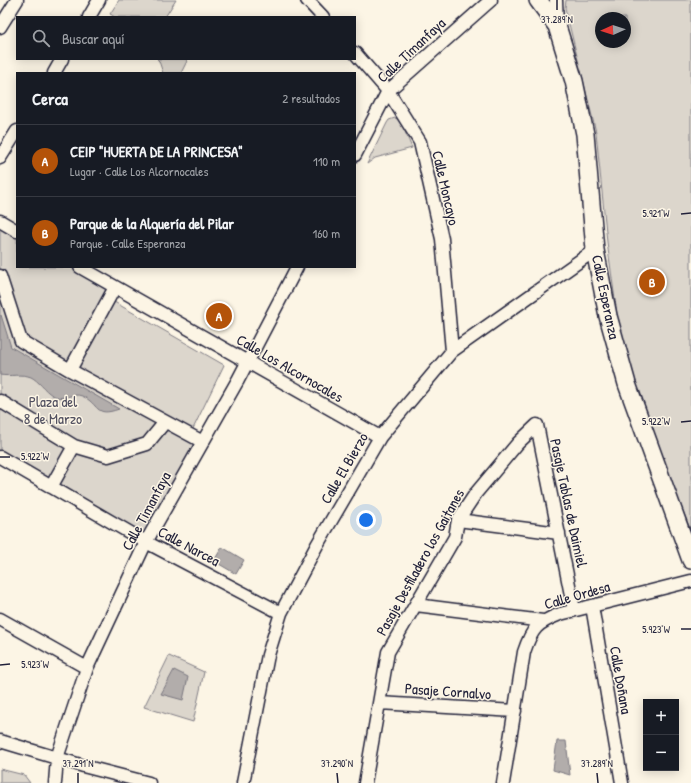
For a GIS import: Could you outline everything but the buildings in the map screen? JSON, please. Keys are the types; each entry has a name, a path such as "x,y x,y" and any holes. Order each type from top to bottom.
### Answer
{"street":[{"path":"0,27 17,0"},
{"path":"90,16 100,0"},
{"path":"307,0 322,16"},
{"name":"Calle Timanfaya","path":"356,153 388,91 491,0"},
{"name":"Calle Esperanza","path":"538,0 557,26"},
{"name":"Calle Esperanza","path":"556,0 557,26 574,81 585,134 595,250 608,316 627,384 691,560"},
{"name":"Calle Moncayo","path":"356,55 388,91 420,142 442,239 452,351"},
{"path":"55,72 61,60"},
{"path":"0,158 16,133"},
{"path":"0,221 16,230"},
{"name":"Calle El Bierzo","path":"243,783 268,655 281,613 317,546 380,437 452,351 595,250"},
{"name":"Calle Los Alcornocales","path":"82,268 380,437"},
{"name":"Calle Timanfaya","path":"54,783 57,758 87,668 146,542 247,362 296,268"},
{"path":"0,276 4,299 21,341 70,370 203,442"},
{"path":"70,370 115,287"},
{"path":"0,402 74,446 108,456 147,444 165,422"},
{"name":"Pasaje Desfiladero los Gaitanes","path":"365,783 388,652 455,537 458,520 476,493 518,443 537,425"},
{"name":"Pasaje Tablas de Daimiel","path":"537,425 574,610"},
{"path":"51,487 74,446"},
{"name":"Calle Narcea","path":"0,457 146,542 281,613"},
{"path":"458,520 559,533"},
{"name":"Calle Ordesa","path":"503,783 524,652 529,636 543,621 560,614 691,581"},
{"path":"416,605 543,621"},
{"name":"Calle Doñana","path":"592,606 622,783"},
{"path":"0,619 87,668"},
{"name":"Pasaje Cornalvo","path":"379,702 515,711"},
{"path":"0,741 149,783"}],"green space":[{"path":"119,0 176,0 166,16 113,16 110,14"},
{"path":"566,0 691,0 691,531 646,418 625,356 618,321 607,242 596,132 565,8"},
{"path":"158,60 187,61 182,72 163,72"},
{"path":"395,118 400,120 412,148 375,158 367,164 387,123 389,120"},
{"name":"Plaza del 8 de Marzo","path":"0,221 16,230 16,268 82,268 115,287 109,299 224,365 190,435 203,442 146,542 0,457"},
{"path":"169,656 204,672 193,722 144,707"},
{"path":"0,769 24,775 30,783 0,783"}],"shaded area":[{"path":"1,315 11,347 119,409 105,412 101,411 88,399 82,396 75,395 60,398 56,397 46,391 31,377 23,375 0,375"},
{"path":"222,547 244,560 236,574 214,561"},
{"path":"174,670 188,677 183,700 161,694"},
{"path":"557,741 566,741 570,775 553,770"}],"place":[{"name":"Parque de la Alquería del Pilar","path":"652,282"},
{"name":"CEIP \"HUERTA DE LA PRINCESA\"","path":"219,316"}]}
